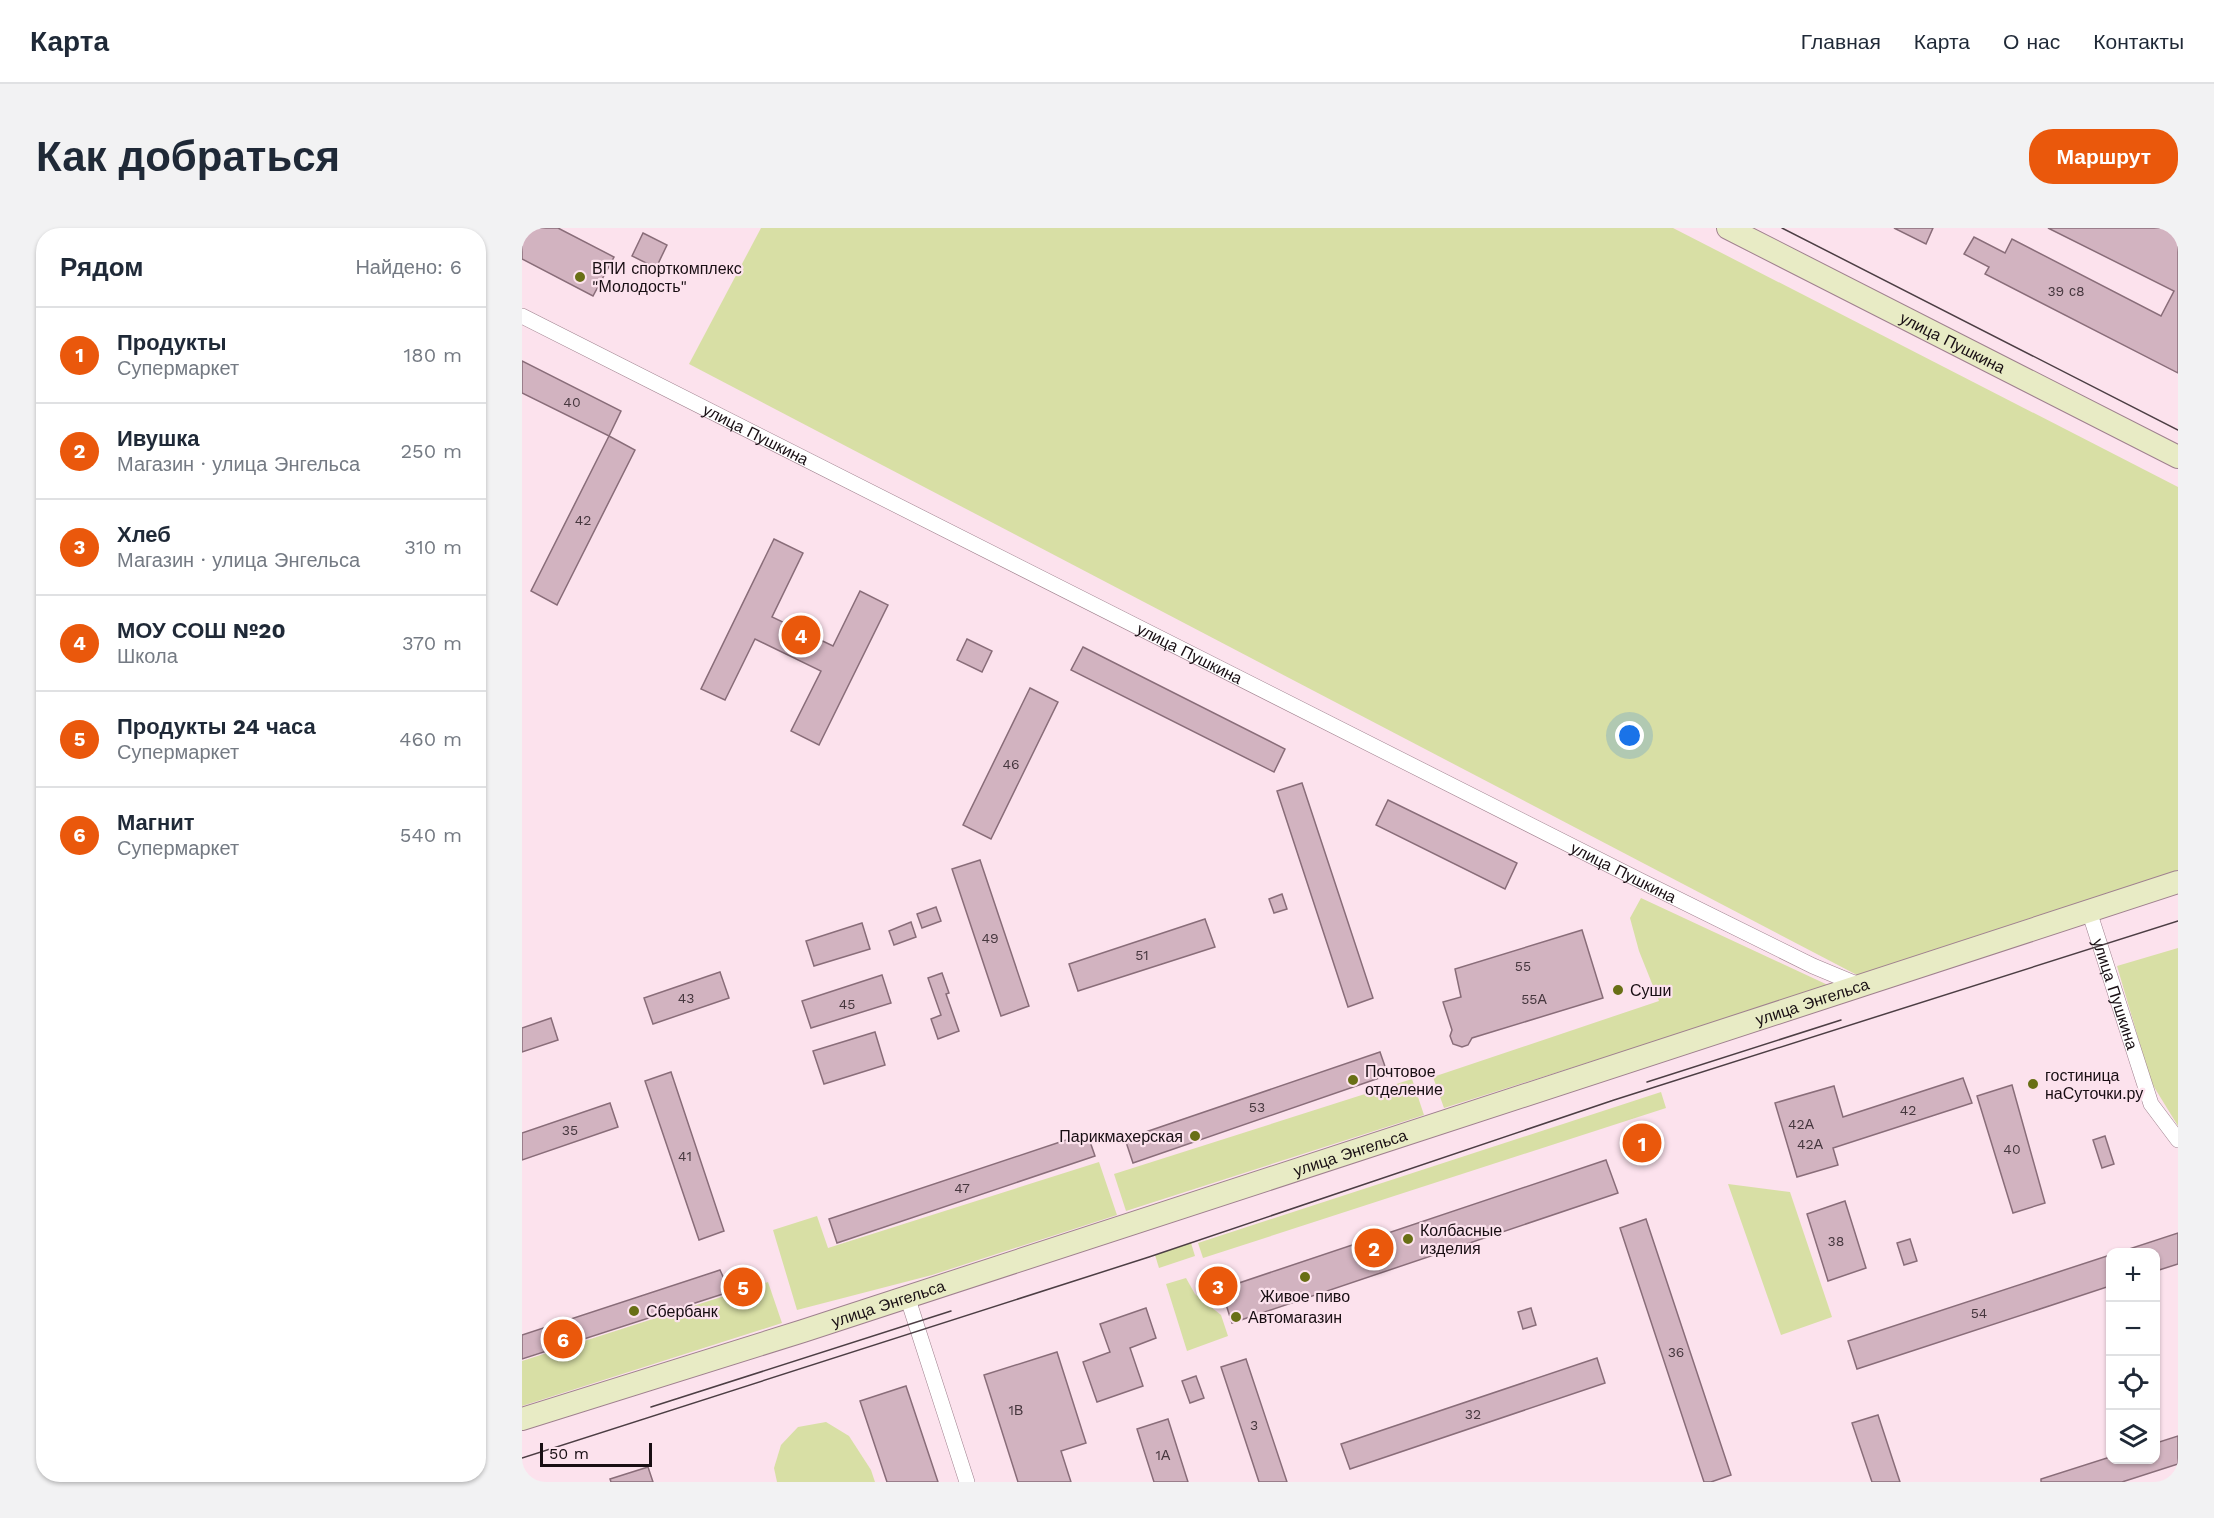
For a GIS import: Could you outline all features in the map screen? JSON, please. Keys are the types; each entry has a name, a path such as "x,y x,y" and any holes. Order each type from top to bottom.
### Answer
{"main road":[{"name":"улица Пушкина","path":"1728,228 2178,457"},
{"name":"улица Энгельса","path":"522,1419 1861,987 2178,882"}],"street":[{"name":"улица Пушкина","path":"522,316 1630,876 1813,966 1861,987"},
{"name":"улица Пушкина","path":"2089,911 2151,1104 2178,1140"},
{"path":"907,1296 967,1482"}],"green space":[{"path":"761,228 1673,228 2178,487 2178,870 1857,975 689,364"},
{"path":"1641,898 1830,986 1444,1108 1433,1077 1659,1001 1639,951 1630,918"},
{"path":"2178,948 2178,1126 2151,1082 2117,966"},
{"path":"1412,1079 1424,1115 1126,1211 1114,1174"},
{"path":"1661,1092 1666,1108 1203,1258 1198,1243"},
{"path":"1099,1162 1117,1215 932,1275 797,1310 773,1230 817,1216 828,1248"},
{"path":"1728,1184 1790,1192 1832,1317 1781,1335"},
{"path":"1191,1243 1195,1256 1159,1268 1155,1255"},
{"path":"1186,1278 1195,1294 1221,1315 1228,1336 1187,1351 1166,1284"},
{"path":"768,1282 782,1323 522,1406 522,1361"},
{"path":"826,1422 849,1436 871,1470 875,1482 777,1482 774,1468 781,1445 798,1427"}],"building":[{"name":"ВПИ спорткомплекс \"Молодость\"","path":"522,228 558,228 614,257 593,296 522,259"},
{"path":"1894,228 1933,228 1926,244"},
{"path":"2048,228 2178,228 2178,373 1985,274 1989,267 1964,254 1974,237 2005,253 2012,239 2161,316 2174,291"},
{"path":"643,233 667,245 656,268 632,256"},
{"path":"522,361 621,411 609,436 522,393"},
{"path":"609,436 635,450 557,605 531,591"},
{"path":"774,539 803,553 772,617 833,646 860,591 888,605 819,745 791,731 821,671 755,639 725,700 701,689"},
{"path":"967,639 992,651 982,672 957,660"},
{"path":"1083,647 1285,749 1274,772 1071,670"},
{"path":"1030,688 1058,702 991,839 963,825"},
{"path":"1302,783 1373,998 1348,1007 1277,791"},
{"path":"1388,800 1517,863 1505,889 1376,825"},
{"path":"980,860 1029,1006 1001,1016 952,869"},
{"path":"1282,894 1287,909 1274,913 1269,899"},
{"path":"936,907 941,921 922,928 917,914"},
{"path":"1205,919 1215,947 1078,991 1069,964"},
{"path":"911,922 916,937 894,945 889,931"},
{"path":"862,923 870,949 814,966 806,941"},
{"path":"1582,930 1603,998 1472,1038 1468,1045 1462,1047 1453,1044 1450,1036 1452,1030 1443,1002 1461,997 1455,969"},
{"path":"720,972 729,998 653,1024 644,998"},
{"path":"942,973 949,993 946,994 959,1031 938,1039 931,1019 941,1015 928,978"},
{"path":"882,975 891,1003 811,1028 802,1001"},
{"path":"551,1018 558,1040 522,1052 522,1028"},
{"path":"875,1032 885,1065 824,1084 813,1051"},
{"path":"1380,1052 1388,1075 1133,1163 1125,1139"},
{"path":"671,1072 724,1231 699,1240 645,1081"},
{"path":"1963,1078 1972,1103 1833,1148 1838,1165 1797,1177 1775,1103 1834,1086 1843,1117"},
{"path":"2012,1085 2045,1203 2013,1213 1977,1096"},
{"path":"610,1103 618,1127 522,1160 522,1133"},
{"path":"1087,1133 1095,1156 837,1243 829,1219"},
{"path":"2105,1136 2114,1164 2102,1168 2093,1140"},
{"path":"1606,1160 1618,1193 1232,1323 1221,1289"},
{"path":"1845,1201 1866,1268 1828,1281 1807,1214"},
{"path":"1646,1219 1731,1475 1711,1482 1704,1482 1620,1228"},
{"path":"2178,1233 2178,1264 2160,1270 2160,1248 2132,1248"},
{"path":"1910,1239 1917,1261 1904,1265 1897,1243"},
{"path":"2106,1256 2106,1287 1857,1369 1848,1341"},
{"path":"720,1270 726,1283 752,1274 757,1288 730,1297 729,1292 522,1359 522,1335"},
{"path":"1146,1308 1156,1338 1130,1348 1143,1386 1097,1402 1083,1362 1110,1352 1100,1324"},
{"path":"1531,1308 1536,1325 1523,1329 1518,1312"},
{"path":"1057,1352 1086,1443 1061,1451 1071,1482 1018,1482 984,1375"},
{"path":"1597,1358 1605,1383 1350,1469 1341,1444"},
{"path":"1246,1359 1287,1482 1259,1482 1221,1367"},
{"path":"1196,1376 1204,1398 1190,1403 1182,1381"},
{"path":"906,1386 938,1482 887,1482 860,1401"},
{"path":"1878,1415 1900,1482 1872,1482 1852,1423"},
{"path":"1168,1419 1188,1482 1154,1482 1137,1429"},
{"path":"2178,1436 2178,1464 2122,1482 2041,1482 2041,1479 2106,1458 2106,1464 2160,1464 2160,1442"},
{"path":"648,1467 653,1482 611,1482 610,1479"}],"tram line":[{"path":"1782,228 2178,430"},
{"path":"522,1458 1149,1257 1614,1100 2178,921"},
{"path":"1647,1082 1841,1020"},
{"path":"651,1407 951,1311"}],"place":[{"name":"ВПИ спорткомплекс \"Молодость\"","path":"580,277"},
{"name":"МОУ СОШ №20","path":"801,635"},
{"name":"Суши","path":"1618,990"},
{"name":"Почтовое отделение","path":"1353,1080"},
{"name":"гостиница наСуточки.ру","path":"2033,1084"},
{"name":"Парикмахерская","path":"1195,1136"},
{"name":"Продукты","path":"1642,1143"},
{"name":"Колбасные изделия","path":"1408,1239"},
{"name":"Ивушка","path":"1374,1248"},
{"name":"Живое пиво","path":"1305,1277"},
{"name":"Хлеб","path":"1218,1286"},
{"name":"Продукты 24 часа","path":"743,1287"},
{"name":"Сбербанк","path":"634,1311"},
{"name":"Автомагазин","path":"1236,1317"},
{"name":"Магнит","path":"563,1339"}]}
